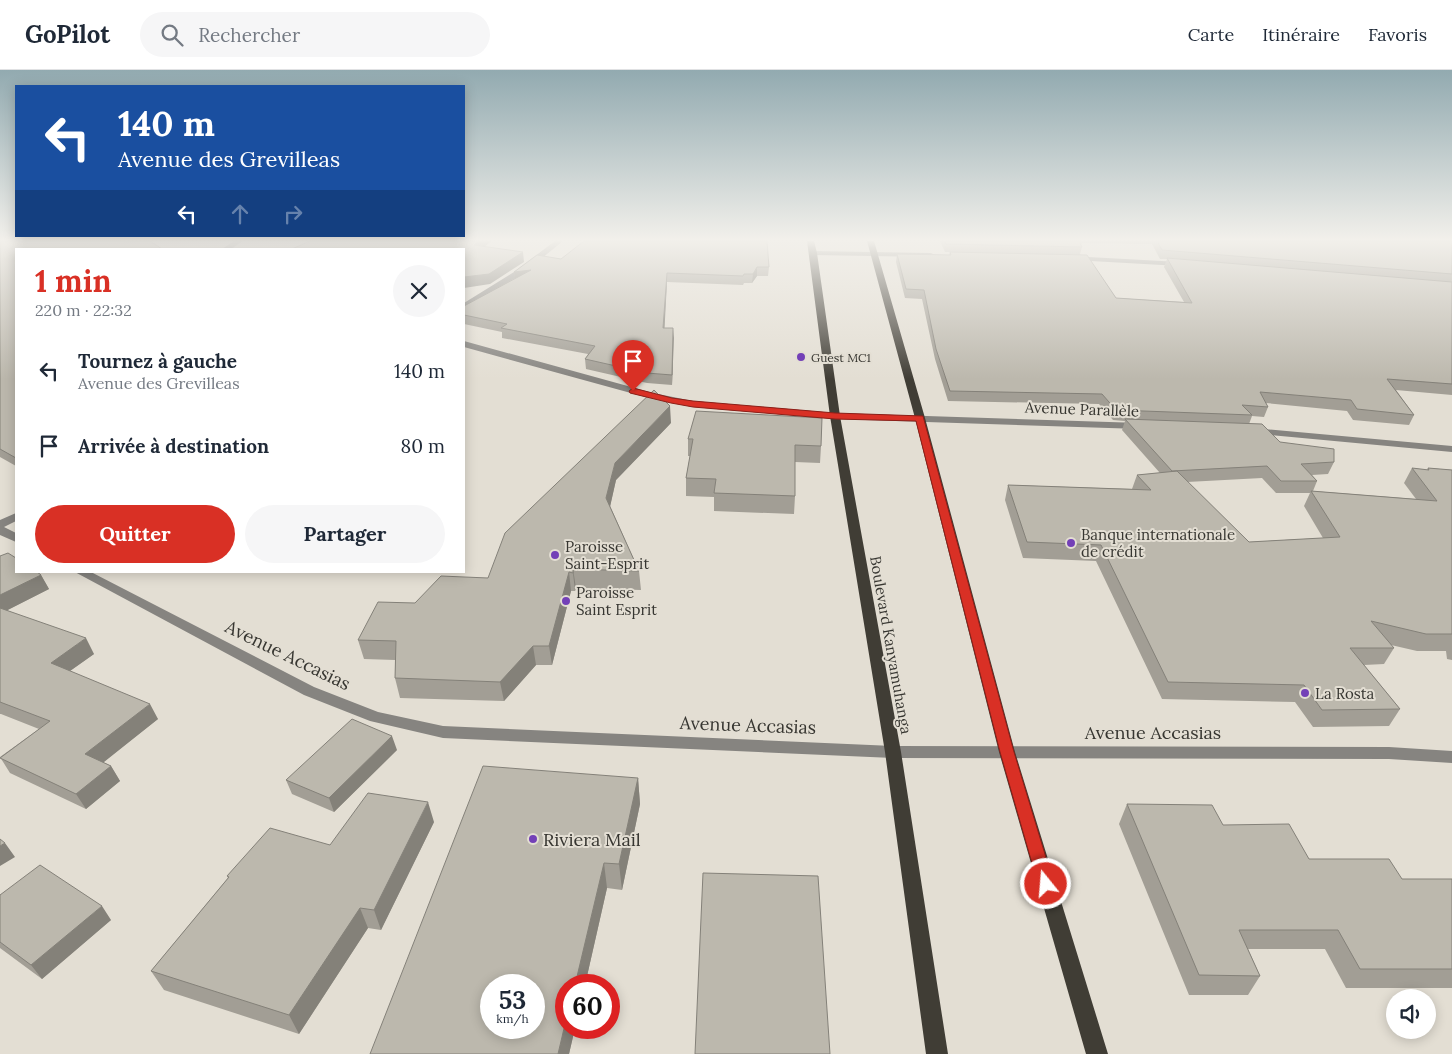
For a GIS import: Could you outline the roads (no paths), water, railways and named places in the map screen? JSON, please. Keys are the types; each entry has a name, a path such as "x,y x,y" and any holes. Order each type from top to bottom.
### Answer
{"main road":[{"name":"Boulevard Kanyamuhanga","path":"817,287 835,416 893,752 937,1054"},
{"path":"883,287 920,418 1007,752 1097,1054"}],"street":[{"path":"465,305 496,287"},
{"name":"Avenue Parallèle","path":"465,344 671,401 835,416 1149,426"},
{"path":"1245,430 1452,450"},
{"path":"0,525 15,518"},
{"path":"0,530 15,538"},
{"name":"Avenue Accasias","path":"83,573 309,692 383,719 443,732 893,752 1389,753 1452,757"}],"place":[{"name":"Guest MC1","path":"801,357"},
{"name":"Banque internationale de crédit","path":"1071,543"},
{"name":"Paroisse Saint-Esprit","path":"555,555"},
{"name":"Paroisse Saint Esprit","path":"566,601"},
{"name":"La Rosta","path":"1305,693"},
{"name":"Riviera Mail","path":"533,839"}]}
